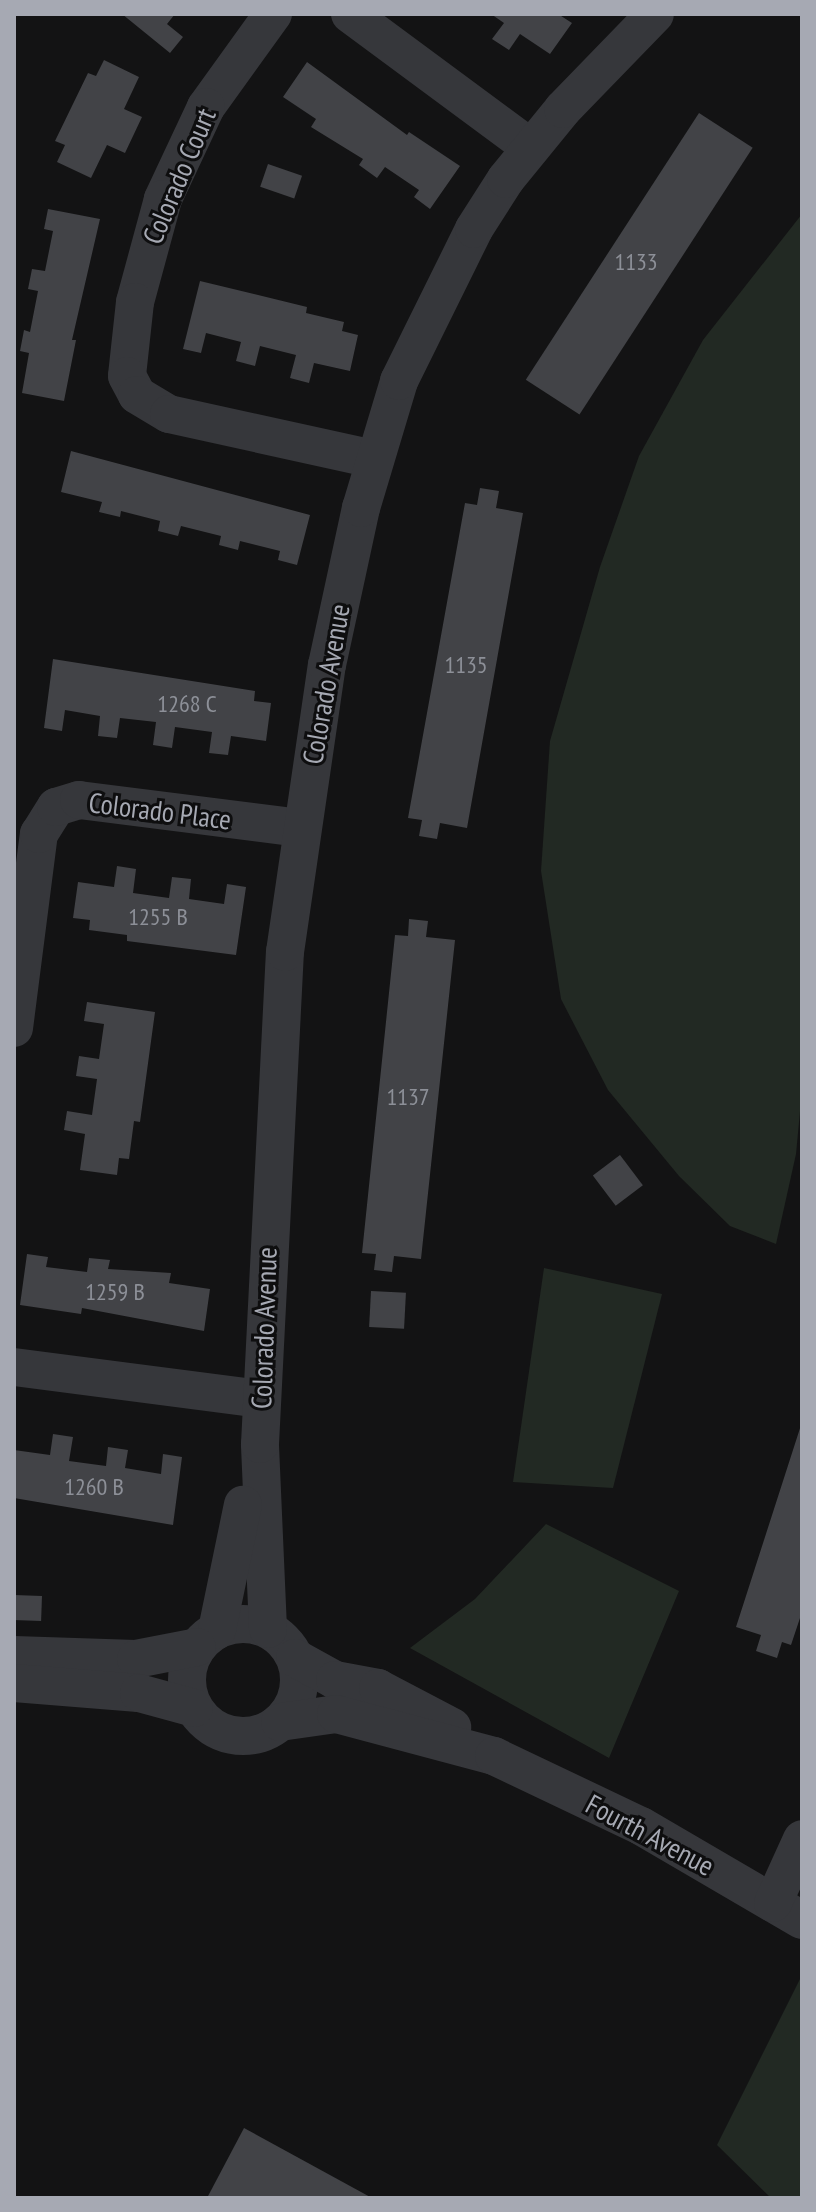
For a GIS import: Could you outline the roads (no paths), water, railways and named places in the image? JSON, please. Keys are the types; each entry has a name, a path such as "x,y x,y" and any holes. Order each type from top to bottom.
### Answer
{"street":[{"name":"Colorado Court","path":"273,14 206,107 163,199 135,302 127,376 137,395 169,414 374,459"},
{"path":"350,14 531,148"},
{"name":"Colorado Avenue","path":"268,1629 260,1444 275,1077 301,828 327,665 374,459 399,381 445,280 506,179 655,14"},
{"name":"Colorado Place","path":"14,1028 39,834 56,807 79,800 301,828"},
{"path":"14,1367 262,1399"},
{"name":"Colorado Avenue","path":"207,1639 260,1444"},
{"path":"14,1655 136,1659 207,1639 242,1624 268,1629 295,1658 298,1693 280,1722 257,1734 238,1736 205,1722 194,1708 187,1677 207,1639"},
{"name":"Fourth Avenue","path":"295,1658 335,1680 378,1688 432,1713 494,1756"},
{"path":"14,1683 139,1693 194,1708"},
{"name":"Fourth Avenue","path":"280,1722 336,1714 423,1733 494,1756 641,1826 787,1911"},
{"path":"787,1911 802,1839"}]}
